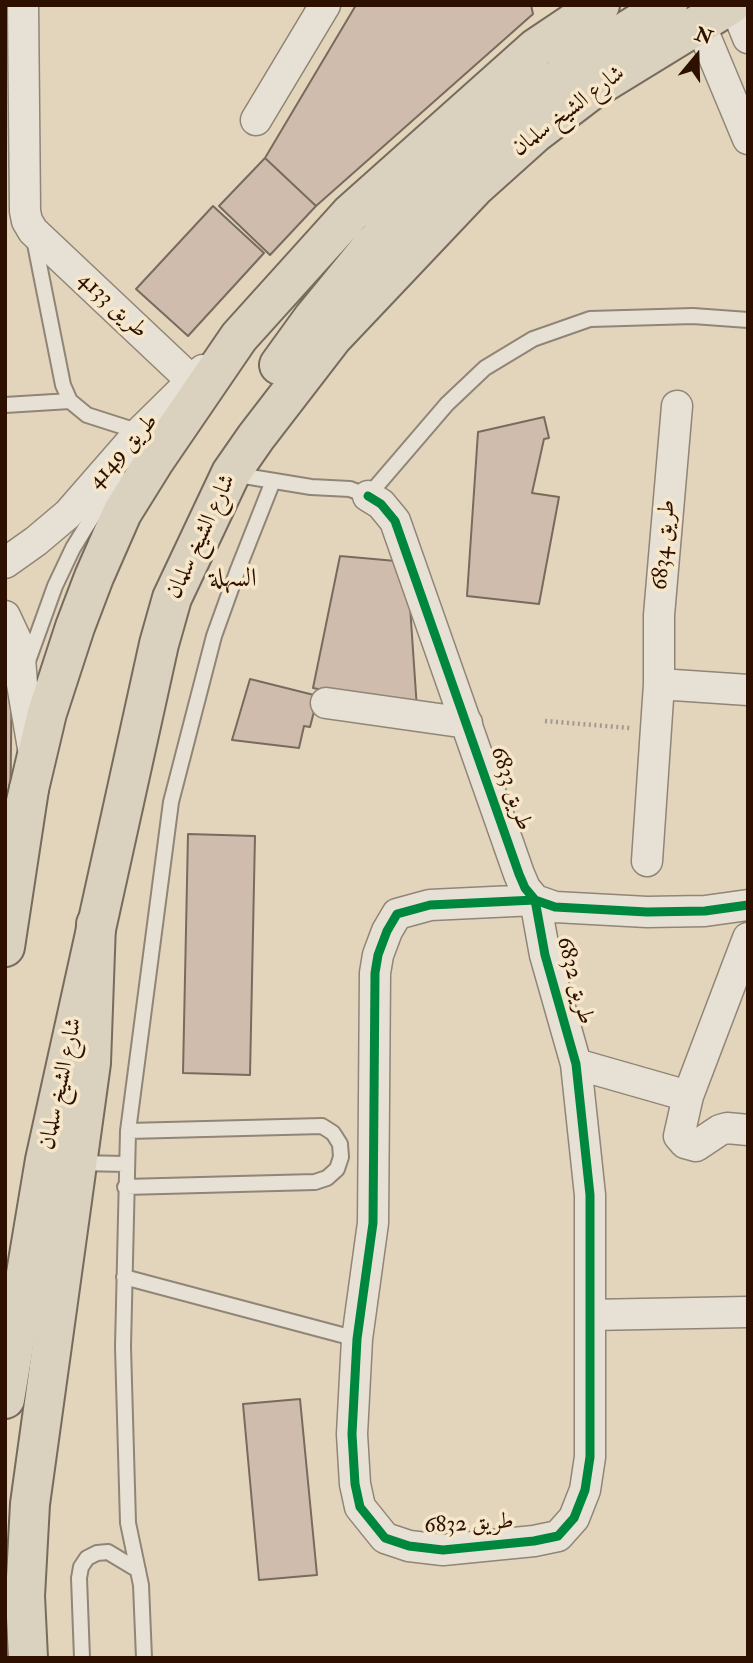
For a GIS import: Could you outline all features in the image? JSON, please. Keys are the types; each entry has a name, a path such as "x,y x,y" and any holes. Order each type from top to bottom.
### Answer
{"main road":[{"path":"5,890 47,713 75,627 122,513 155,460 239,337 350,214 536,48 579,5"},
{"path":"536,48 600,5"},
{"name":"شارع الشيخ سلمان","path":"5,1399 62,1162 91,1063 96,924 159,645 172,598 231,473 256,437 268,386 281,362 341,282 401,215 473,147 592,53 708,10"},
{"path":"5,947 32,776"},
{"path":"28,1658 25,1596 30,1504 62,1162"}],"street":[{"path":"23,5 25,211 33,231"},
{"path":"256,120 325,5"},
{"path":"708,10 748,38"},
{"path":"708,10 748,139"},
{"name":"طريق 4133","path":"33,231 191,380"},
{"name":"طريق 4149","path":"5,563 68,514 147,425 191,380 239,337"},
{"name":"طريق 6834","path":"647,860 659,684 659,615 677,406"},
{"name":"طريق 6833","path":"368,496 381,505 395,521 519,874 535,900"},
{"path":"5,615 19,646 32,776"},
{"path":"659,684 748,690"},
{"path":"326,704 467,723"},
{"path":"535,900 555,907 647,912 705,911 748,905"},
{"name":"طريق 6832","path":"535,900 545,955 576,1064 590,1195 590,1457 585,1490 574,1518 558,1536 443,1550 409,1546 385,1538 360,1507 355,1484 352,1434 357,1339 373,1223 374,973 387,931 397,914 430,905 535,900"},
{"path":"748,938 688,1096 679,1136 692,1146 700,1145 714,1133 727,1128 748,1130"},
{"path":"576,1064 688,1096"},
{"path":"590,1315 748,1312"}],"lane":[{"path":"22,684 33,643 73,548 147,425 87,415 70,401 63,385 33,231"},
{"path":"231,473 311,487 350,489 368,496 447,404 475,377 533,339 590,319 693,316 748,320"},
{"path":"5,405 70,401"},
{"path":"145,1658 143,1600 128,1523 123,1347 128,1131 171,802 214,636 273,481"},
{"path":"125,1187 315,1182 327,1178 337,1169 341,1157 340,1144 333,1133 322,1126 128,1131"},
{"path":"62,1162 126,1164"},
{"path":"124,1277 357,1339"},
{"path":"82,1658 79,1578 81,1567 97,1553 108,1552 138,1570"}],"path":[{"path":"545,721 656,730"}],"building":[{"path":"356,5 531,5 533,14 316,206 265,158"},
{"path":"265,158 316,206 270,255 219,206"},
{"path":"213,206 264,253 188,336 136,289"},
{"path":"544,417 549,438 544,439 532,493 559,497 539,604 467,596 478,432"},
{"path":"340,556 407,562 417,709 313,688"},
{"path":"5,657 12,657 10,835 5,852"},
{"path":"250,679 318,696 310,727 304,726 299,748 232,740"},
{"path":"188,834 255,836 250,1075 183,1073"},
{"path":"300,1399 317,1575 259,1580 243,1404"}],"cycle path":[{"path":"368,496 381,504 395,521 519,874 525,888 535,900 555,907 647,912 705,911 748,905"},
{"path":"535,900 545,955 576,1064 590,1195 590,1457 585,1490 574,1518 558,1536 443,1550 409,1546 385,1538 360,1507 355,1484 352,1434 357,1339 373,1223 375,973 378,955 397,914 430,905 535,900"}],"district":[{"name":"السهلة","path":"233,580"}]}
